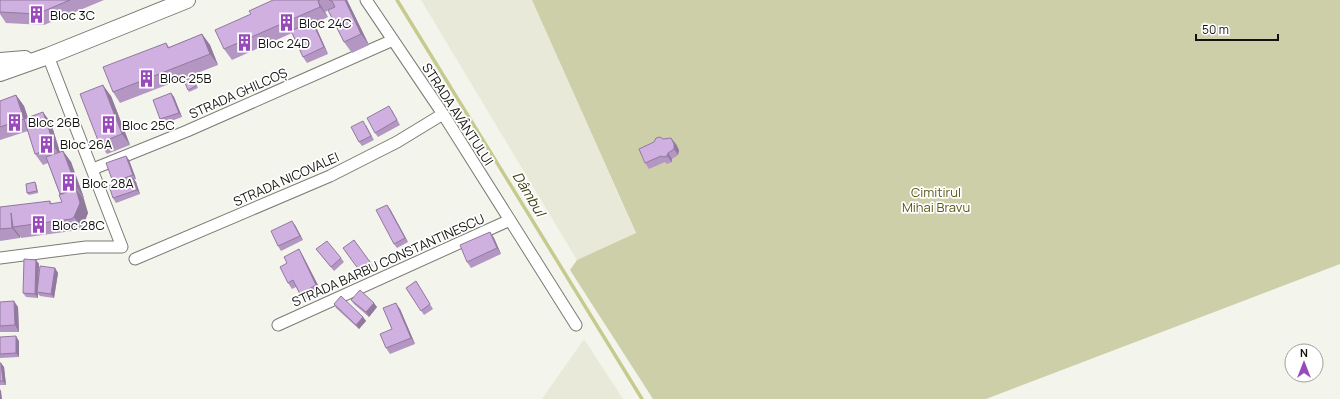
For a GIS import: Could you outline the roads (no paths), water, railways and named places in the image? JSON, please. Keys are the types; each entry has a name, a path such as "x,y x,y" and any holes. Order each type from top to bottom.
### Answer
{"main road":[{"path":"0,73 187,0"},
{"path":"0,61 44,57"}],"street":[{"name":"STRADA AVÂNTULUI","path":"366,0 443,114 576,325"},
{"name":"STRADA GHILCOȘ","path":"93,169 187,131 393,40"},
{"path":"0,258 86,247 122,247 93,169 44,57"},
{"name":"STRADA NICOVALEI","path":"135,259 330,176 397,142 443,114"},
{"name":"STRADA BARBU CONSTANTINESCU","path":"278,325 510,220"}],"waterway":[{"name":"Dâmbul","path":"397,0 642,399"}],"place":[{"name":"Bloc 3C","path":"37,15"},
{"name":"Bloc 24C","path":"286,23"},
{"name":"Bloc 24D","path":"245,43"},
{"name":"Bloc 25B","path":"147,78"},
{"name":"Bloc 26B","path":"15,122"},
{"name":"Bloc 25C","path":"109,125"},
{"name":"Bloc 26A","path":"47,144"},
{"name":"Bloc 28A","path":"69,183"},
{"name":"Bloc 28C","path":"39,225"}],"park label":[{"name":"Cimitirul Mihai Bravu","path":"936,200"}]}
